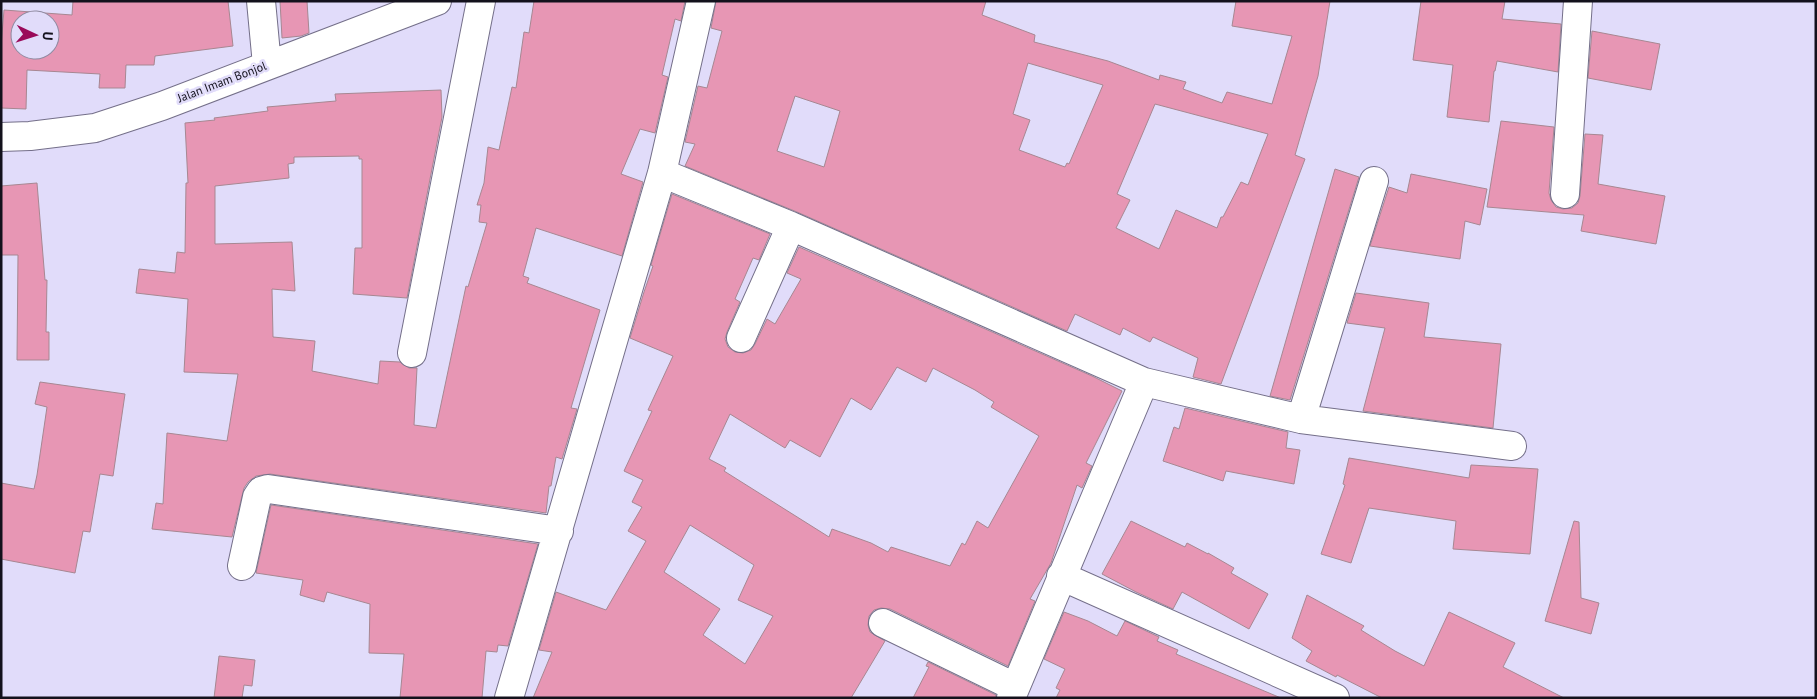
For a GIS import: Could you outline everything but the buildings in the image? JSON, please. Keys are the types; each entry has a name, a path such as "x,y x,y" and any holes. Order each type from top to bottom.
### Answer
{"street":[{"path":"261,1 267,65"},
{"name":"Jalan Imam Bonjol","path":"1,137 30,136 95,128 162,106 437,1"},
{"path":"412,353 481,1"},
{"path":"509,698 662,173 701,1"},
{"path":"1565,194 1578,1"},
{"path":"662,173 791,226 1144,382 1301,419 1512,446"},
{"path":"1301,419 1374,181"},
{"path":"741,338 791,226"},
{"path":"883,623 1013,692 1144,382"},
{"path":"242,566 257,497 261,491 268,489 559,530"},
{"path":"1062,576 1335,698"}]}
